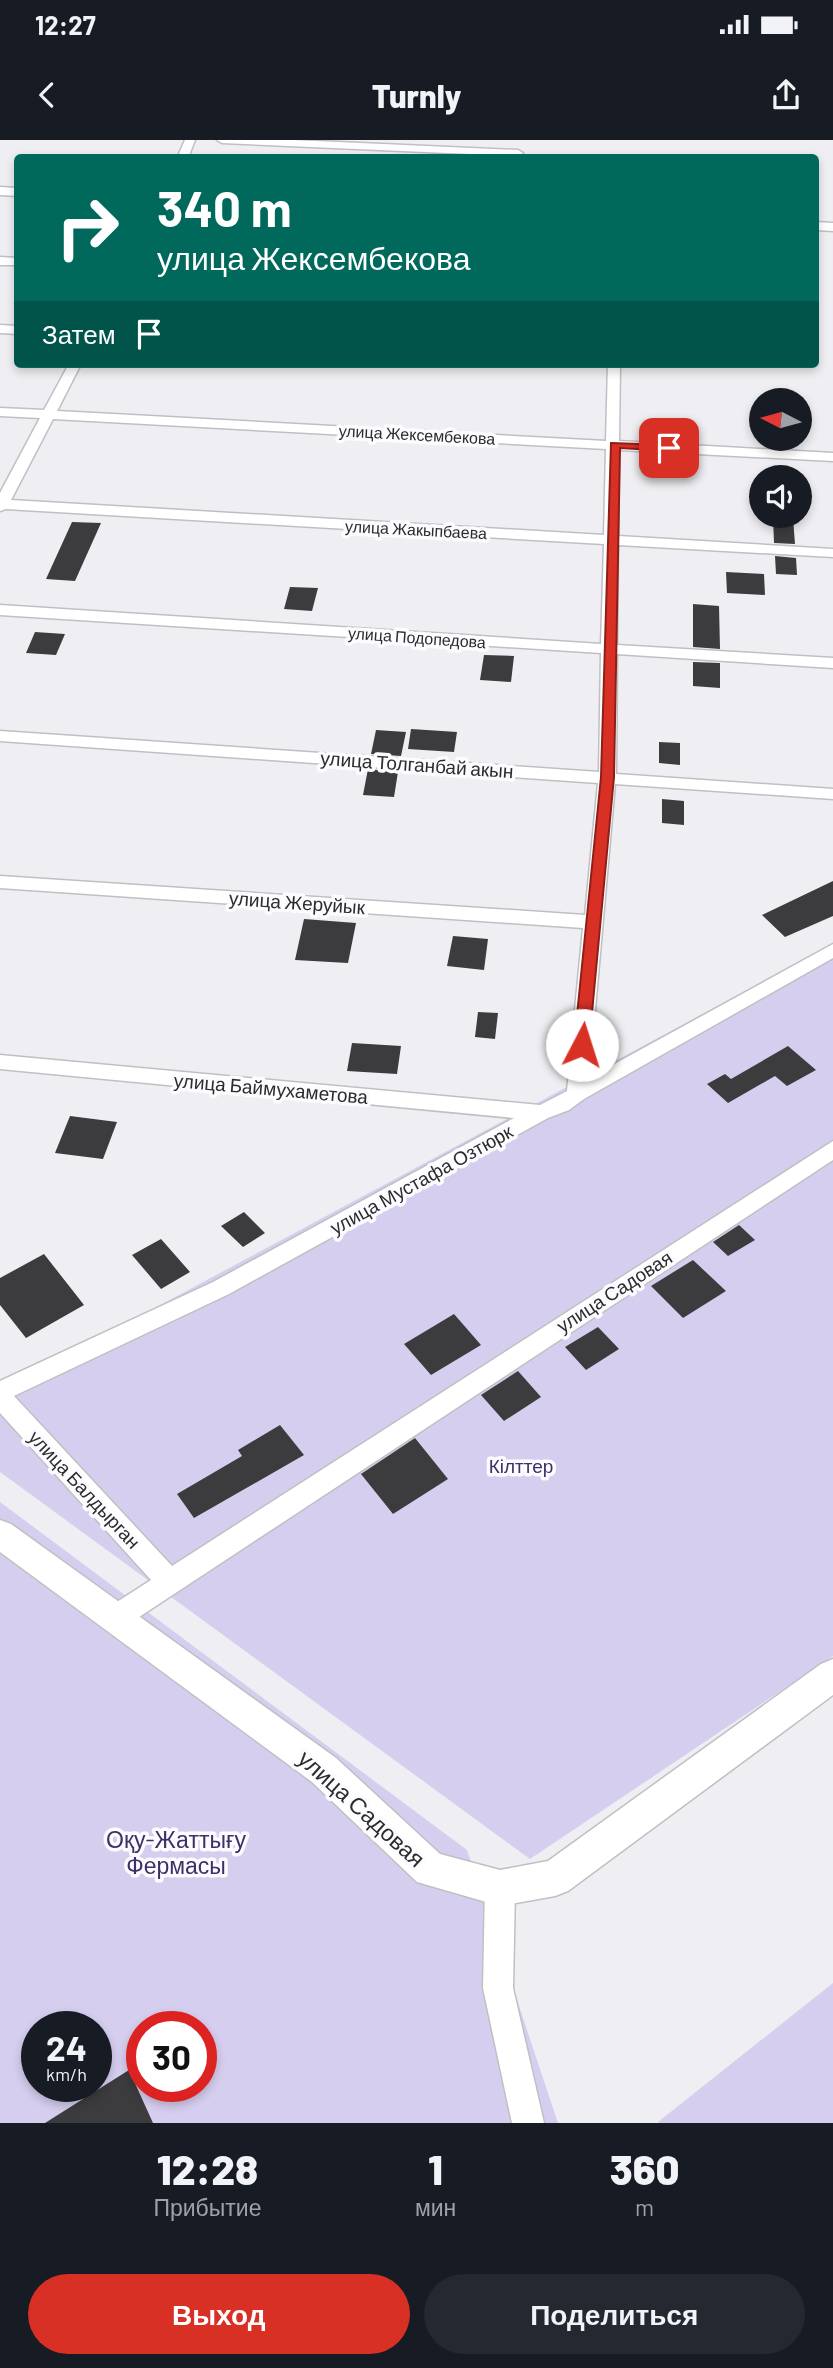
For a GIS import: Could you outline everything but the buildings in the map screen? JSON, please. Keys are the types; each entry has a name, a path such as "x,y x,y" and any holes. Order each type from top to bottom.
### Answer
{"street":[{"path":"222,140 498,154"},
{"path":"1,505 73,368"},
{"path":"577,1094 607,777 615,445 614,368"},
{"name":"улица Жексембекова","path":"0,412 833,457"},
{"name":"улица Жакыпбаева","path":"1,505 833,553"},
{"name":"улица Подопедова","path":"0,610 833,663"},
{"name":"улица Толганбай акын","path":"0,736 833,794"},
{"name":"улица Жеруйык","path":"0,882 593,922"},
{"name":"улица Мустафа Озтюрк","path":"0,1394 221,1288 541,1113 562,1105 577,1094 833,950"},
{"name":"улица Баймухаметова","path":"0,1062 541,1113"},
{"name":"улица Садовая","path":"115,1618 833,1149"},
{"name":"улица Балдырган","path":"0,1394 170,1582"},
{"name":"улица Садовая","path":"0,1534 324,1770 430,1869 500,1888 555,1878 833,1675"},
{"path":"500,1888 498,1988 528,2123"}],"green space":[{"name":"Кілттер","path":"833,944 833,1656 530,1859 0,1472 0,1391"},
{"name":"Оқу-Жаттығу Фермасы","path":"0,1502 467,1850 558,2123 0,2123"},
{"path":"833,1983 833,2123 658,2122"}],"route":[{"path":"582,1045 607,777 615,445 669,448"}]}
